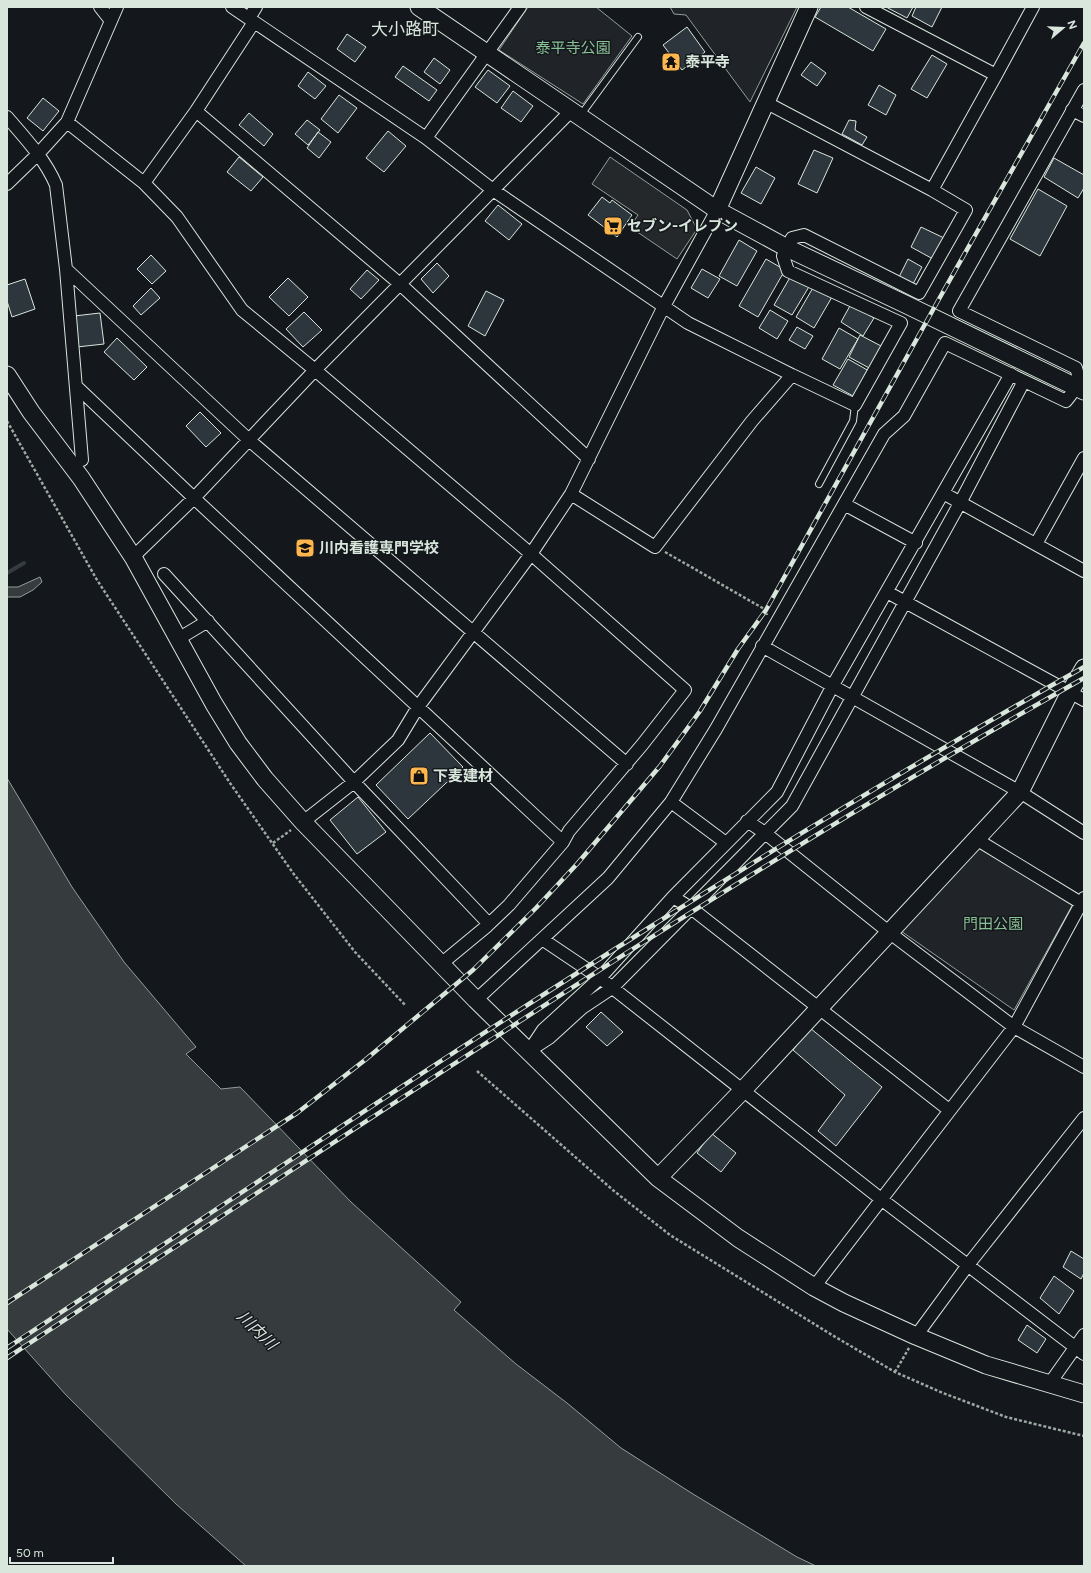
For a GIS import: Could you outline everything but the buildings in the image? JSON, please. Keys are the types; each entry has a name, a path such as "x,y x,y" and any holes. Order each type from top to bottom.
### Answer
{"street":[{"path":"100,7 111,21"},
{"path":"7,184 38,154 67,122 117,7"},
{"path":"232,7 426,138 493,190 688,323 855,405 901,323 788,271 783,256 792,238 804,235 919,293 966,210 932,190 765,102"},
{"path":"144,183 196,111 252,20 256,7"},
{"path":"419,7 717,210 787,248 1080,389"},
{"path":"426,138 486,52 520,7"},
{"path":"303,822 354,782 398,740 418,707 531,554 571,494 590,459 664,306 717,210 809,7"},
{"path":"866,7 996,75"},
{"path":"932,190 1033,7"},
{"path":"1080,389 1079,377 1076,368 959,311 1084,90"},
{"path":"1072,110 1084,116"},
{"path":"196,111 400,284 590,459"},
{"path":"133,557 194,498 315,370 493,190 576,113"},
{"path":"7,117 38,154 56,185 66,269 82,460"},
{"path":"67,122 144,183 177,217 242,310 315,370 531,554 685,690 627,764 569,831 563,842 509,905 489,924 441,964"},
{"path":"66,269 249,440 627,764"},
{"path":"476,1000 608,878 671,802 716,729 884,434 904,416 945,343 1066,401 1080,389"},
{"path":"529,1051 543,1030 600,978 673,897 777,792 833,685 916,543 1011,374"},
{"path":"7,375 31,412 81,478 133,557 238,743 265,779 303,822 476,1000 658,1178 738,1238 814,1287 844,1304 986,1365 1084,1394"},
{"path":"571,494 655,547 752,421 792,375"},
{"path":"529,1051 548,1038 582,1008 612,988 792,806 960,503 1024,381"},
{"path":"76,386 563,842"},
{"path":"1036,544 1084,458"},
{"path":"943,493 1084,571"},
{"path":"844,504 916,543"},
{"path":"164,574 354,782 489,924"},
{"path":"887,592 1077,696"},
{"path":"178,639 208,621"},
{"path":"762,646 1020,792 1084,833"},
{"path":"658,1178 743,1090 1020,792 1077,696 1084,668"},
{"path":"671,802 726,843"},
{"path":"747,821 765,833 890,933 1014,1027 1084,1066"},
{"path":"814,1287 1014,1027 1082,900 976,839"},
{"path":"673,897 691,908 949,1110"},
{"path":"542,939 600,978 881,1199 1080,1351"},
{"path":"916,1336 968,1265 1084,1118"},
{"path":"1050,1383 1080,1351 1084,1335"}],"lane":[{"path":"576,113 638,37"},
{"path":"819,484 853,421 855,405"}],"path":[{"path":"7,421 97,580 230,783 293,873 355,952 406,1006"},
{"path":"655,547 766,610 767,616"},
{"path":"273,843 303,822"},
{"path":"477,1072 614,1192 670,1235 767,1296 895,1372 943,1393 1006,1417 1084,1436"},
{"path":"895,1372 916,1336"}],"green space":[{"name":"泰平寺公園","path":"528,7 596,7 632,36 583,104 499,50"},
{"path":"670,7 797,7 750,102 686,15 674,14"},
{"name":"門田公園","path":"979,847 1073,904 1014,1010 901,931"}],"shaded area":[{"path":"610,157 687,210 697,229 677,259 630,227 638,215 592,184"}],"water":[{"path":"40,577 42,582 33,590 20,597 7,597 7,587 18,587"},
{"name":"川内川","path":"7,778 72,887 124,962 196,1047 186,1054 221,1089 240,1087 351,1202 461,1302 454,1310 516,1364 567,1403 621,1448 797,1557 816,1566 246,1566 176,1504 66,1395 7,1329"}],"waterway":[{"path":"7,573 24,563"}],"railway":[{"path":"7,1303 297,1113 365,1060 473,970 536,908 577,864 660,766 700,711 738,649 766,610 939,299 1084,43"},
{"path":"7,1348 569,978 757,860 866,794 1084,667"},
{"path":"7,1358 406,1095 674,923 946,757 1084,678"}],"place":[{"name":"泰平寺","path":"671,62"},
{"name":"セブン-イレブン","path":"613,226"},
{"name":"川内看護専門学校","path":"305,548"},
{"name":"下麦建材","path":"419,776"}],"district":[{"name":"大小路町","path":"405,29"}]}
